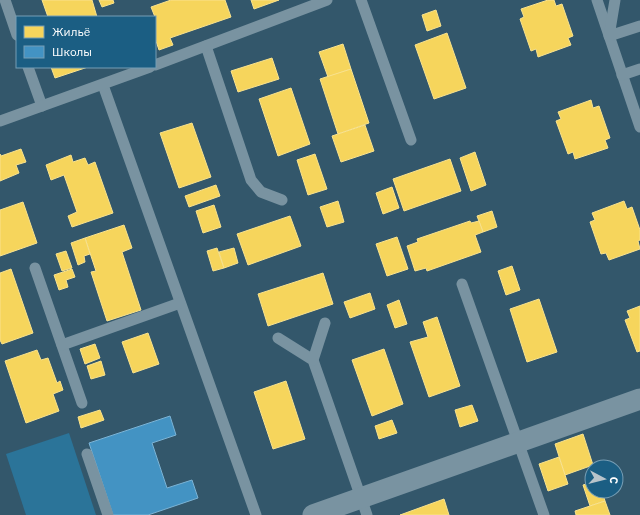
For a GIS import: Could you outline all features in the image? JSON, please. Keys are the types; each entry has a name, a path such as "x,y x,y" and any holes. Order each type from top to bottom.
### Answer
{"street":[{"path":"313,515 364,506 518,442 640,399"}],"lane":[{"path":"5,0 16,32"},
{"path":"156,65 327,0"},
{"path":"361,0 411,140"},
{"path":"597,0 640,128"},
{"path":"609,36 615,0"},
{"path":"609,36 640,26"},
{"path":"206,46 251,180 261,192 282,200"},
{"path":"28,68 42,106"},
{"path":"0,121 147,68"},
{"path":"622,75 640,69"},
{"path":"103,85 256,515"},
{"path":"35,268 82,403"},
{"path":"462,284 544,515"},
{"path":"62,345 180,303"},
{"path":"325,323 313,360 364,506"},
{"path":"278,338 313,360"},
{"path":"87,454 108,515"}],"shaded area":[{"path":"69,433 96,515 26,515 6,454"}],"building: Жильё":[{"path":"42,0 92,0 97,16 48,16"},
{"path":"99,0 113,0 114,3 102,7"},
{"path":"171,0 225,0 231,17 170,38 173,45 159,50 156,41 156,16 155,16 151,7"},
{"path":"251,0 279,0 254,9"},
{"path":"548,0 554,0 556,6 562,4 573,36 568,38 571,45 538,57 536,49 531,51 520,19 524,17 521,9"},
{"path":"436,10 441,26 427,31 422,15"},
{"path":"447,33 466,88 434,99 415,45"},
{"path":"343,44 351,69 328,77 319,52"},
{"path":"272,58 279,79 238,92 231,71"},
{"path":"51,68 85,68 55,78"},
{"path":"351,69 369,123 338,134 320,79"},
{"path":"291,88 310,144 278,156 259,99"},
{"path":"591,100 593,108 599,106 610,138 605,140 608,148 575,159 573,152 568,154 556,121 561,119 558,112"},
{"path":"192,123 211,177 179,188 160,133"},
{"path":"365,125 374,151 341,162 332,136"},
{"path":"21,149 26,162 16,165 19,173 0,181 0,154 1,156"},
{"path":"475,152 486,185 471,191 460,158"},
{"path":"315,154 327,189 308,195 297,160"},
{"path":"71,155 73,162 85,158 88,165 95,162 113,213 72,227 68,216 77,212 64,175 51,180 46,165"},
{"path":"450,159 461,191 404,211 393,179"},
{"path":"216,185 220,196 189,207 185,196"},
{"path":"392,187 399,208 383,214 376,193"},
{"path":"338,201 344,222 327,227 320,207"},
{"path":"624,201 627,209 632,207 640,230 640,240 638,241 640,249 609,260 606,253 601,254 590,222 595,220 592,213"},
{"path":"23,202 37,243 0,256 0,210"},
{"path":"214,205 221,227 203,233 196,211"},
{"path":"492,211 497,227 483,232 477,216"},
{"path":"290,216 301,246 248,265 237,234"},
{"path":"470,221 471,223 479,221 483,232 475,235 481,252 427,271 426,268 415,271 407,246 418,242 417,239"},
{"path":"124,225 132,248 122,252 141,310 107,321 91,272 96,271 85,238"},
{"path":"397,237 408,269 387,276 376,244"},
{"path":"85,238 90,254 84,256 85,262 78,265 71,243"},
{"path":"217,248 224,268 213,271 207,251"},
{"path":"234,248 238,263 224,268 219,252"},
{"path":"66,251 72,268 62,271 56,254"},
{"path":"512,266 520,290 506,295 498,271"},
{"path":"11,269 33,333 2,344 0,340 0,273"},
{"path":"72,269 75,277 66,280 68,287 59,290 54,275"},
{"path":"323,273 333,304 268,326 258,294"},
{"path":"370,293 375,309 350,318 344,302"},
{"path":"539,299 557,352 527,362 510,309"},
{"path":"399,300 407,324 395,328 387,305"},
{"path":"640,306 640,351 637,352 625,320 630,318 627,311"},
{"path":"437,317 460,386 429,397 410,342 428,337 423,322"},
{"path":"148,333 159,364 133,373 122,342"},
{"path":"95,344 100,358 85,364 80,349"},
{"path":"384,349 403,404 372,416 352,360"},
{"path":"37,350 41,360 48,358 57,383 60,381 63,390 53,394 59,411 26,423 5,361"},
{"path":"101,361 105,375 91,379 87,366"},
{"path":"286,381 305,439 273,449 254,392"},
{"path":"472,405 478,421 460,427 455,410"},
{"path":"100,410 104,420 81,428 78,417"},
{"path":"392,420 397,433 379,439 375,426"},
{"path":"583,434 591,459 584,459 584,468 565,475 555,444"},
{"path":"559,457 568,484 548,491 539,464"},
{"path":"444,499 449,515 400,515"},
{"path":"588,499 604,499 605,501 590,506"},
{"path":"605,501 610,515 576,515 575,511"}],"building: Школы":[{"path":"170,416 176,435 152,443 167,488 192,480 198,498 148,515 113,515 89,443"}]}
